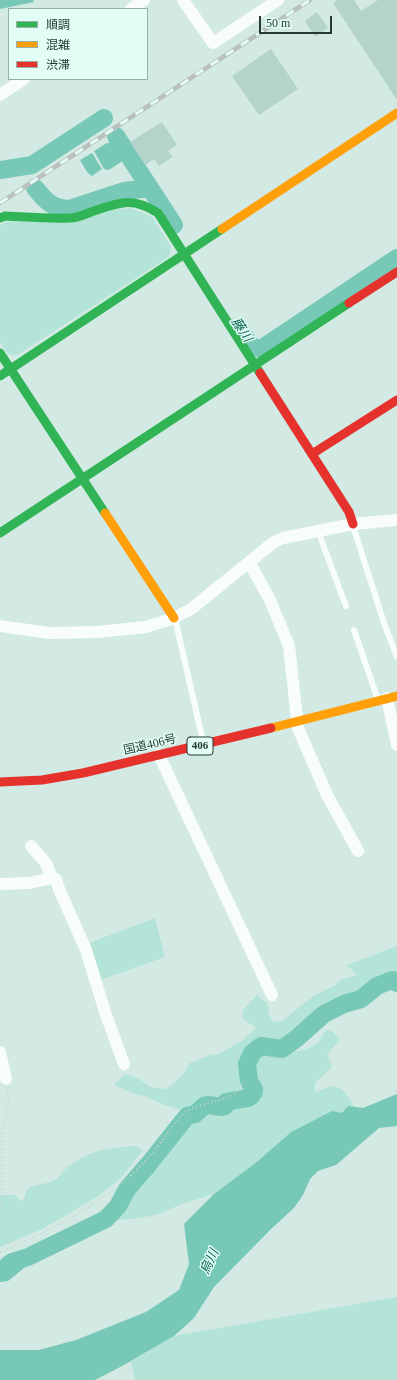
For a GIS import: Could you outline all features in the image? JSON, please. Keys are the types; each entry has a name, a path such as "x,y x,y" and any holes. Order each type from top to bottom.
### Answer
{"main road":[{"path":"0,376 397,113"},
{"path":"0,218 5,216 71,218 80,217 118,203 141,203 150,206 158,213 312,454 349,512 353,524"},
{"path":"0,533 397,272"},
{"path":"0,353 174,618"},
{"path":"312,454 397,400"},
{"name":"国道406号","path":"0,782 45,780 64,777 204,745 387,698"}],"street":[{"path":"132,8 144,0"},
{"path":"183,0 213,43 278,0"},
{"path":"0,95 22,80"},
{"path":"0,626 49,633 96,632 146,626 184,614 201,602 274,542 283,538 353,524 397,520"},
{"path":"249,562 270,600 289,646 298,728 327,795 358,851"},
{"path":"387,698 397,745"},
{"path":"159,756 272,995"},
{"path":"31,846 46,863 52,878 56,879 86,950 105,1012 124,1064"},
{"path":"0,884 29,883 52,878"},
{"path":"0,1052 6,1079"}],"lane":[{"path":"353,524 385,626 397,657"},
{"path":"318,531 346,606"},
{"path":"174,618 204,745"},
{"path":"354,630 387,698"}],"path":[{"path":"0,1213 2,1198 2,1128 10,1103 6,1079"},
{"path":"0,1252 43,1233 99,1200 146,1161 184,1113 192,1108 227,1098 236,1093 243,1081"}],"shaded area":[{"path":"131,208 152,217 171,247 169,257 17,355 8,354 0,342 0,225 6,222"},
{"path":"155,918 165,957 100,980 89,943"},
{"path":"397,946 397,983 392,980 377,986 361,999 344,1004 324,1014 282,1049 290,1051 305,1050 317,1044 326,1030 333,1032 340,1040 327,1054 332,1067 315,1083 315,1092 330,1087 339,1088 345,1092 354,1107 348,1106 342,1113 291,1132 258,1161 214,1194 182,1204 156,1215 107,1221 120,1208 129,1190 188,1119 202,1112 205,1108 222,1109 228,1104 253,1098 256,1093 256,1088 251,1081 249,1064 251,1059 246,1063 247,1082 253,1092 250,1095 220,1097 187,1108 178,1109 162,1104 114,1085 125,1074 139,1079 150,1087 164,1089 171,1086 183,1074 190,1063 210,1055 219,1054 243,1040 256,1028 242,1018 243,1010 257,995 267,1003 270,1017 273,1022 282,1021 315,995 334,986 341,980 357,975 347,965"},
{"path":"136,1146 143,1150 120,1179 97,1197 40,1230 0,1247 0,1195 15,1195 21,1201 24,1199 27,1190 36,1185 55,1180 69,1166 86,1156 101,1150"},
{"path":"397,1297 397,1380 135,1380 131,1362 174,1336"}],"water":[{"path":"0,0 33,0 34,2 0,9"},
{"path":"107,143 118,143 127,158 109,170 104,169 94,151"},
{"path":"92,153 102,169 92,176 87,172 80,160"},
{"name":"烏川","path":"397,1094 397,1126 379,1128 336,1165 318,1171 310,1179 303,1195 294,1208 272,1228 214,1287 194,1318 174,1336 95,1380 0,1380 0,1350 39,1350 76,1340 146,1312 179,1290 189,1264 184,1224 214,1194 258,1161 291,1132 332,1111 342,1113 348,1106 363,1108"},
{"path":"66,1234 62,1244 35,1259 8,1281 0,1282 0,1263 17,1254"}],"building":[{"path":"338,0 354,0 361,11 378,0 397,0 397,100 333,3"},
{"path":"317,12 328,28 315,37 305,21"},
{"path":"271,49 298,89 259,115 232,76"},
{"path":"162,122 177,145 168,151 173,157 159,166 154,159 145,165 130,142"}],"waterway":[{"name":"藤川","path":"0,170 32,165 104,118"},
{"name":"藤川","path":"116,136 174,225"},
{"name":"藤川","path":"35,188 49,203 58,207 69,209 124,191 150,188"},
{"name":"藤川","path":"239,328 251,346 261,349 397,258"},
{"path":"0,1272 12,1262 28,1257 106,1219 118,1206 127,1189 187,1116 195,1114 204,1106 208,1105 222,1107 225,1106 226,1102 248,1098 251,1096 254,1089 249,1081 247,1064 252,1053 261,1046 282,1049 324,1014 344,1004 361,999 377,986 392,980 397,983"}],"railway":[{"path":"0,203 310,0"}],"traffic: fast":[{"path":"0,218 5,216 73,218 109,206 125,203 140,204 158,213 260,373"},
{"path":"0,376 222,229"},
{"path":"0,533 349,303"},
{"path":"0,353 105,513"}],"traffic: slow":[{"path":"222,229 397,113"},
{"path":"105,513 174,618"},
{"path":"271,728 397,696"}],"traffic: jam":[{"path":"349,303 397,272"},
{"path":"260,373 349,512 353,524"},
{"path":"312,454 397,400"},
{"path":"0,782 42,780 83,773 271,728"}]}
